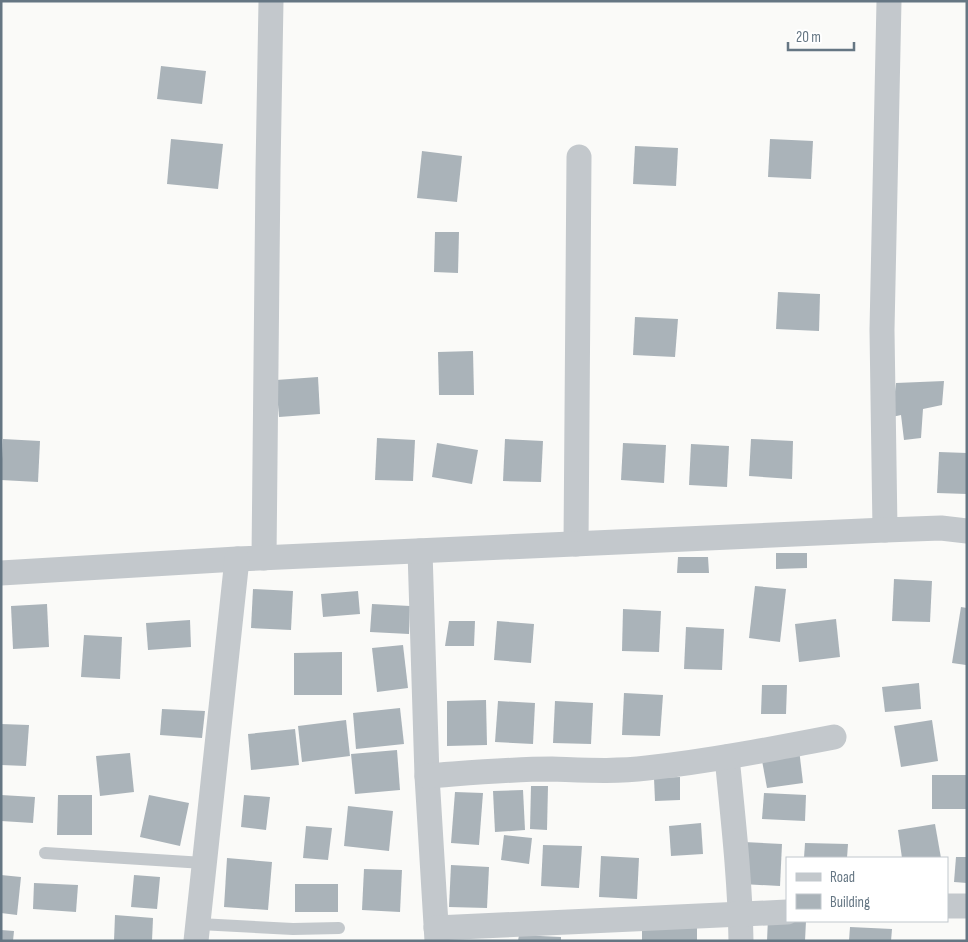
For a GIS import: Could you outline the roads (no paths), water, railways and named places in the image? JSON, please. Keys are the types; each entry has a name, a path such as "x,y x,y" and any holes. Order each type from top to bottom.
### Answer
{"street":[{"path":"264,558 271,1"},
{"path":"885,530 882,330 889,1"},
{"path":"576,544 579,157"},
{"path":"1,573 237,559 885,530 941,528 967,531"},
{"path":"420,551 427,776 437,934 786,912"},
{"path":"198,932 237,559"},
{"path":"427,776 505,770 603,771 646,768 727,757 834,737"},
{"path":"727,757 735,831 741,941"},
{"path":"948,906 967,906"}],"lane":[{"path":"45,853 204,863"},
{"path":"198,932 339,928"}]}
